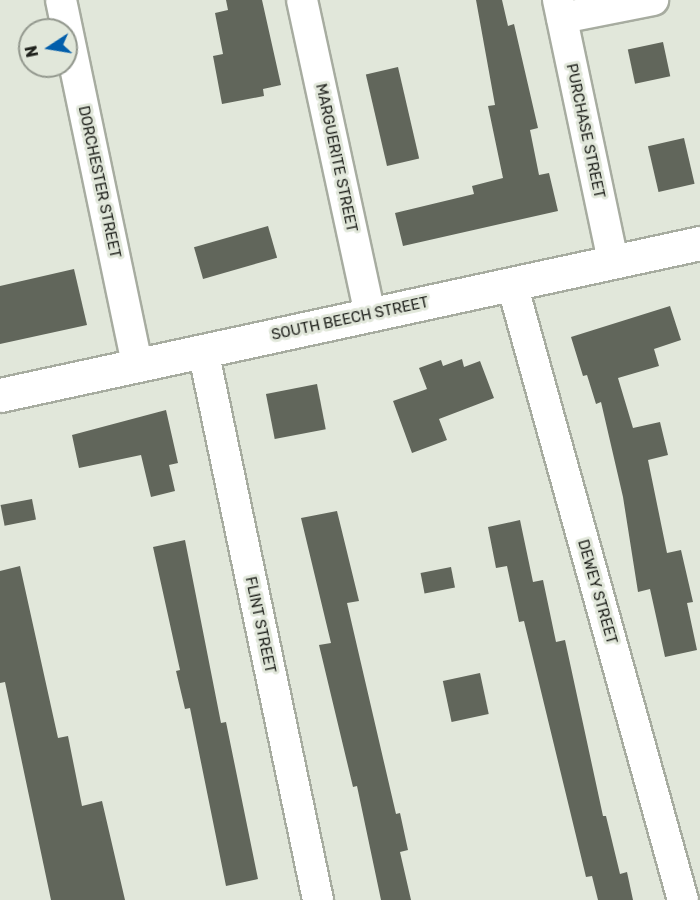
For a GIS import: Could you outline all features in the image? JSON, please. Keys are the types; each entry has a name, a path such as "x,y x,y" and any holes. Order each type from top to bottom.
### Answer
{"street":[{"name":"DORCHESTER STREET","path":"61,0 137,363"},
{"name":"MARGUERITE STREET","path":"302,0 370,315"},
{"path":"560,9 653,0"},
{"name":"PURCHASE STREET","path":"560,9 613,262"},
{"name":"SOUTH BEECH STREET","path":"0,394 700,243"},
{"name":"DEWEY STREET","path":"512,284 683,900"},
{"name":"FLINT STREET","path":"203,350 318,900"}],"building":[{"path":"226,0 262,0 281,85 263,89 264,96 222,104 213,56 223,54 215,13 228,10"},
{"path":"476,0 502,0 508,26 514,24 538,128 530,130 539,175 549,173 558,211 403,246 395,213 474,194 472,186 503,178 488,106 495,105"},
{"path":"663,42 670,76 635,84 628,49"},
{"path":"398,67 419,159 387,166 366,74"},
{"path":"684,138 695,184 659,192 648,146"},
{"path":"268,226 277,258 203,279 194,247"},
{"path":"74,269 87,325 0,344 0,286"},
{"path":"670,306 681,340 654,349 659,366 618,378 633,428 660,422 668,455 648,460 667,553 681,550 693,602 687,603 697,650 665,657 650,589 638,592 623,497 601,402 596,404 587,375 583,376 571,337"},
{"path":"462,359 464,367 480,361 494,398 439,419 447,440 412,453 393,401 427,389 419,368 441,360 443,366"},
{"path":"317,384 326,429 275,439 266,394"},
{"path":"166,410 178,463 169,465 175,491 151,497 141,455 79,468 72,435"},
{"path":"32,499 36,520 5,526 1,505"},
{"path":"337,511 359,601 347,603 396,814 400,813 408,850 400,852 411,900 381,900 357,786 353,787 319,645 331,643 301,518"},
{"path":"520,520 533,582 543,580 556,642 565,640 603,816 606,816 620,874 627,872 633,900 598,900 592,876 586,877 524,621 519,622 507,566 496,568 488,527"},
{"path":"185,540 221,723 226,722 258,879 226,886 190,708 185,709 176,671 180,670 153,547"},
{"path":"20,566 58,738 68,736 82,806 102,801 125,900 51,900 5,682 0,683 0,571"},
{"path":"451,567 455,588 425,594 421,573"},
{"path":"480,673 489,714 452,722 443,681"}]}
